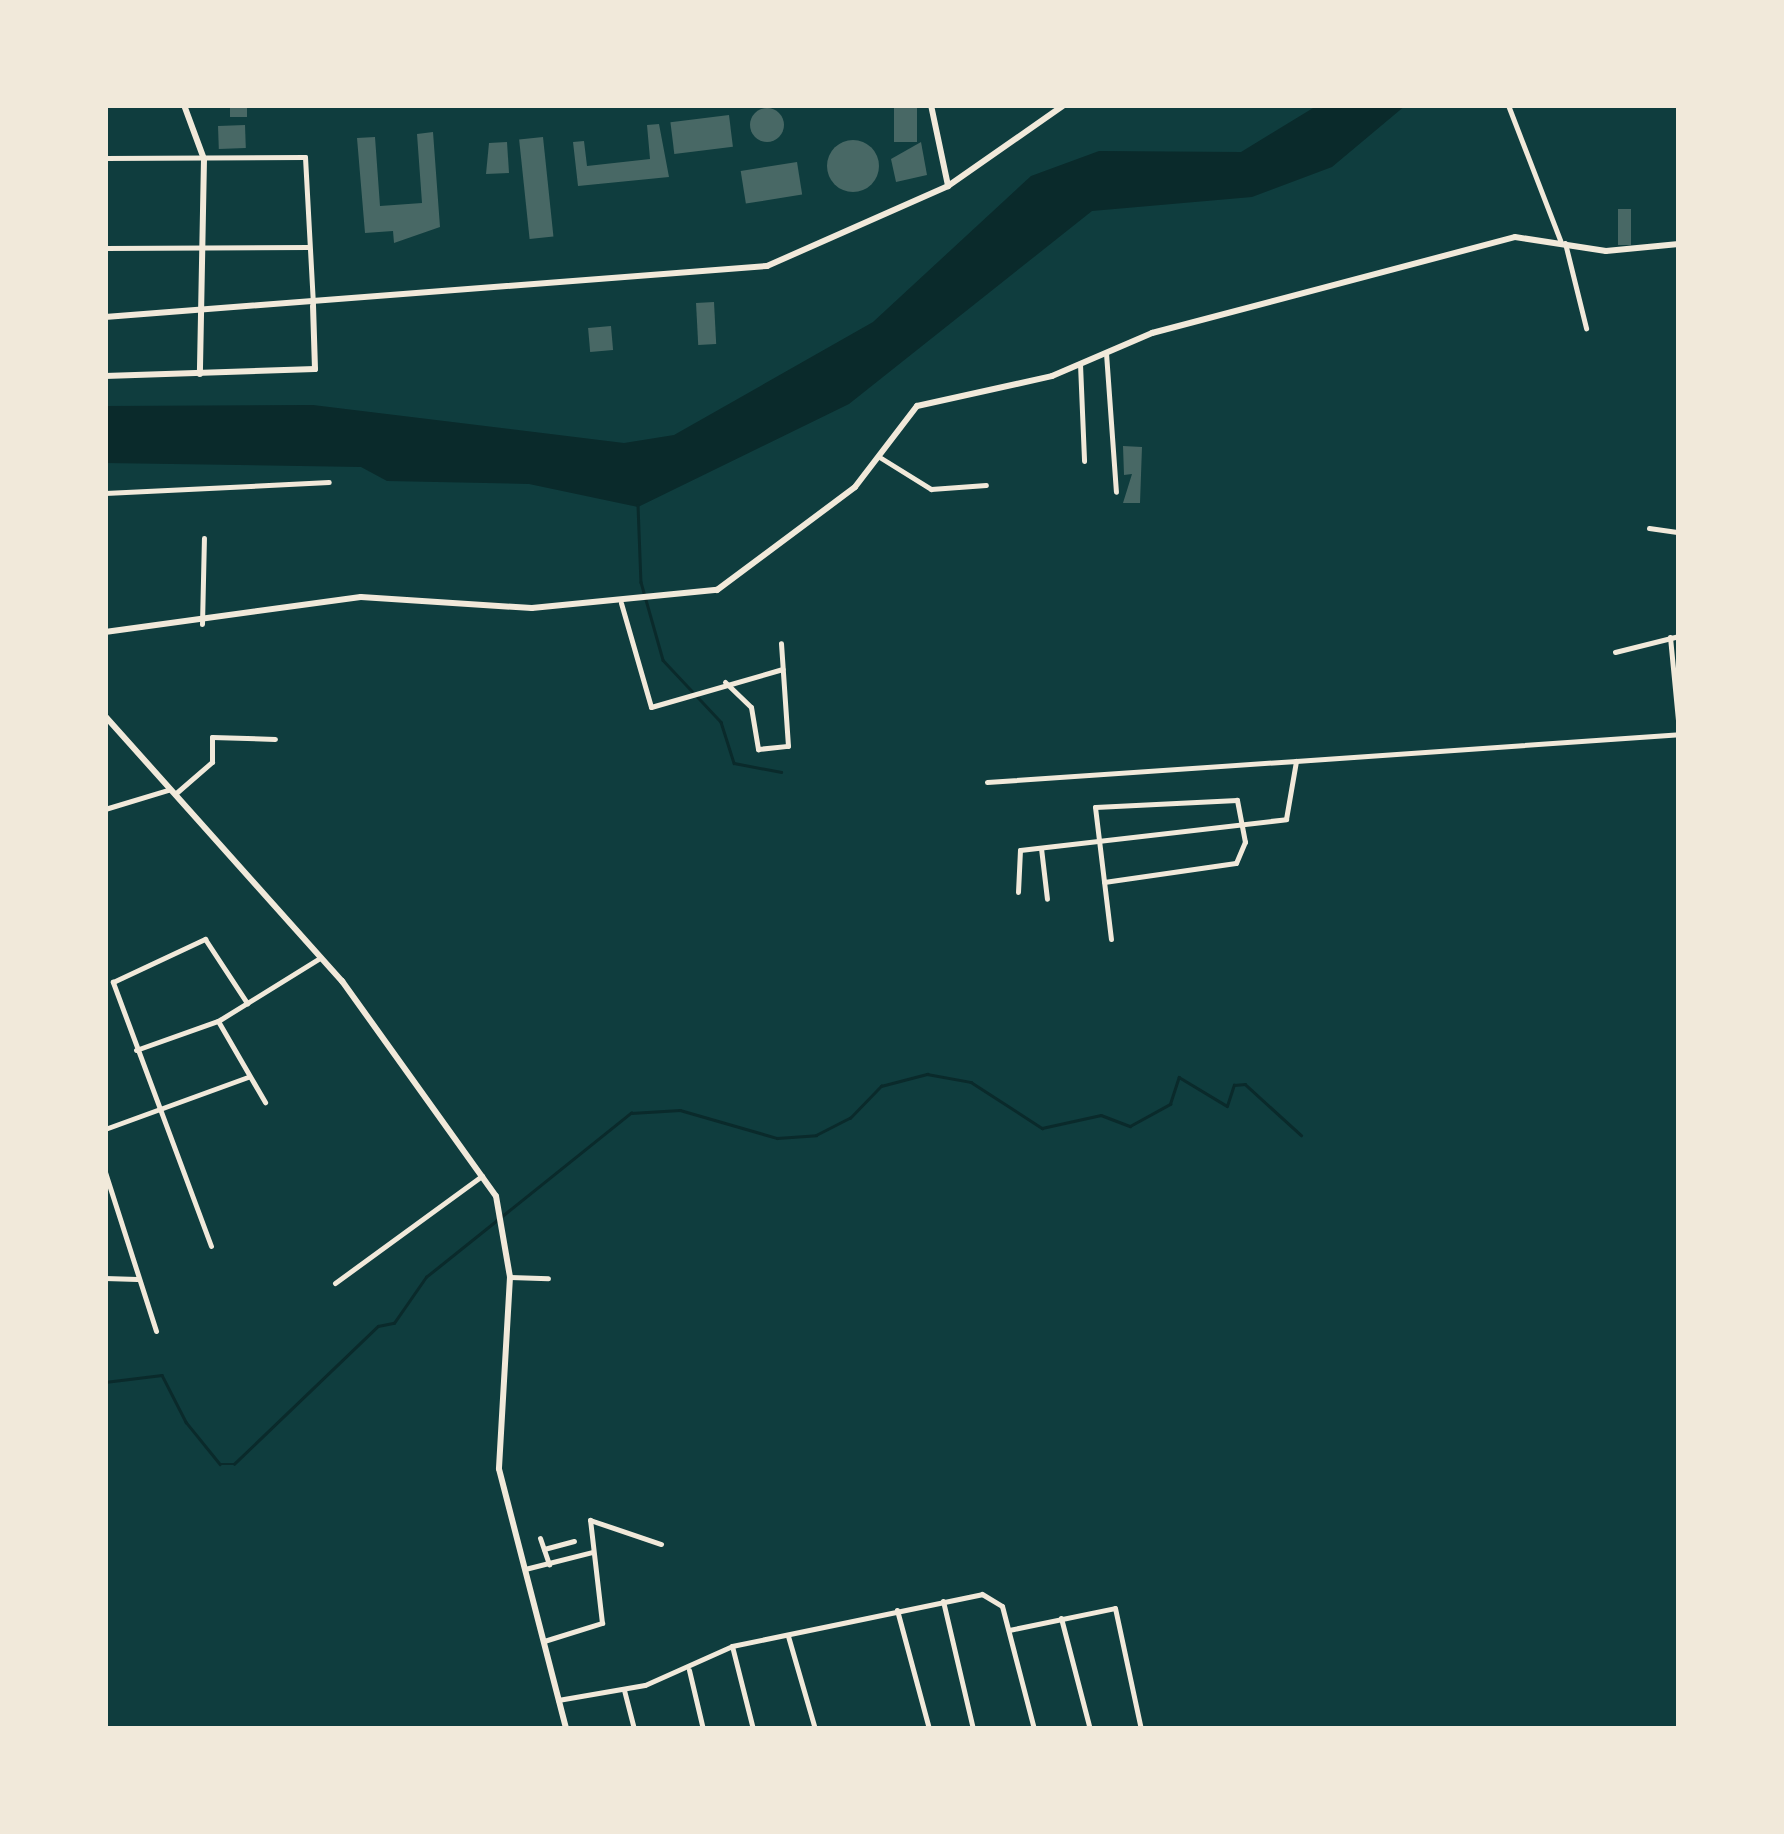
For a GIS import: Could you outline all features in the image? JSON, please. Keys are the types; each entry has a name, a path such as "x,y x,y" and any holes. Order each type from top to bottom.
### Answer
{"street":[{"path":"184,105 204,159 200,374"},
{"path":"932,105 948,186"},
{"path":"105,316 313,306 759,267 948,186 1064,105"},
{"path":"1508,105 1562,241 1586,328"},
{"path":"105,158 306,157 315,369 105,376"},
{"path":"105,632 202,624 360,597 622,603 737,584 881,458 892,430 916,406 1080,364 1393,264 1515,237 1562,241 1606,251 1679,244"},
{"path":"105,248 309,246"},
{"path":"1106,353 1116,492"},
{"path":"1080,364 1084,461"},
{"path":"881,458 931,489 986,486"},
{"path":"105,493 329,482"},
{"path":"1649,528 1679,532"},
{"path":"202,624 204,538"},
{"path":"622,603 651,707 699,696 725,682 783,669"},
{"path":"1614,652 1679,636"},
{"path":"987,782 1679,732 1670,637"},
{"path":"725,682 750,707 758,748 788,746 782,643"},
{"path":"105,716 170,793 322,957 482,1176 501,1208 510,1277 497,1456 522,1569 566,1729"},
{"path":"105,810 170,793 212,762 212,737 275,740"},
{"path":"1018,892 1015,854 1041,848 1245,829 1294,812 1296,761"},
{"path":"1104,882 1224,870 1244,855 1245,829 1232,797 1095,806 1096,843 1110,940"},
{"path":"1041,848 1047,899"},
{"path":"211,1246 158,1112 113,982 205,939 247,1003"},
{"path":"136,1050 218,1021 322,957"},
{"path":"218,1021 265,1102"},
{"path":"105,1129 248,1077"},
{"path":"105,1172 156,1331"},
{"path":"335,1283 482,1176"},
{"path":"510,1277 548,1278"},
{"path":"105,1278 137,1279"},
{"path":"544,1641 602,1623 590,1520 660,1544"},
{"path":"540,1538 549,1564"},
{"path":"544,1549 574,1541"},
{"path":"522,1569 592,1552"},
{"path":"558,1700 624,1690 688,1670 732,1646 942,1600 993,1599 1010,1630 1034,1729"},
{"path":"942,1600 973,1729"},
{"path":"1010,1630 1115,1608 1141,1729"},
{"path":"898,1610 929,1729"},
{"path":"1061,1618 1090,1729"},
{"path":"788,1635 815,1729"},
{"path":"732,1646 753,1729"},
{"path":"688,1670 703,1729"},
{"path":"624,1690 634,1729"}],"water":[{"path":"1318,105 1406,105 1332,167 1252,197 1092,211 849,404 638,507 529,484 387,481 361,467 105,463 105,406 313,405 624,443 674,435 873,322 1031,176 1099,151 1241,152"}],"building":[{"path":"230,105 247,105 247,117 230,117"},
{"path":"894,105 917,105 917,142 894,142"},
{"path":"767,108 779,113 784,125 779,137 767,142 755,137 750,125 755,113"},
{"path":"729,115 733,147 674,154 670,122"},
{"path":"659,124 669,177 578,186 573,142 584,141 587,166 650,159 647,125"},
{"path":"245,125 246,148 219,149 218,126"},
{"path":"433,132 440,227 394,243 393,231 365,233 357,138 375,137 380,206 422,203 417,134"},
{"path":"543,137 553,236 530,239 519,140"},
{"path":"853,140 871,148 879,166 871,184 853,192 835,184 827,166 835,148"},
{"path":"507,142 509,173 486,174 489,143"},
{"path":"921,142 927,175 896,182 891,159"},
{"path":"797,162 802,195 746,204 741,171"},
{"path":"1618,209 1631,209 1631,245 1618,245"},
{"path":"714,302 716,344 698,345 696,303"},
{"path":"611,326 613,350 590,352 588,328"},
{"path":"1123,446 1142,447 1140,503 1123,503 1132,474 1124,475"}],"waterway":[{"path":"638,505 641,582 663,660 721,722 734,763 781,772"},
{"path":"105,1382 162,1375 186,1422 220,1464 234,1464 378,1326 394,1323 426,1277 631,1113 680,1110 777,1138 816,1135 850,1118 881,1086 927,1074 971,1082 1042,1128 1101,1115 1130,1126 1170,1104 1179,1077 1227,1106 1234,1085 1245,1084 1301,1135"}]}
